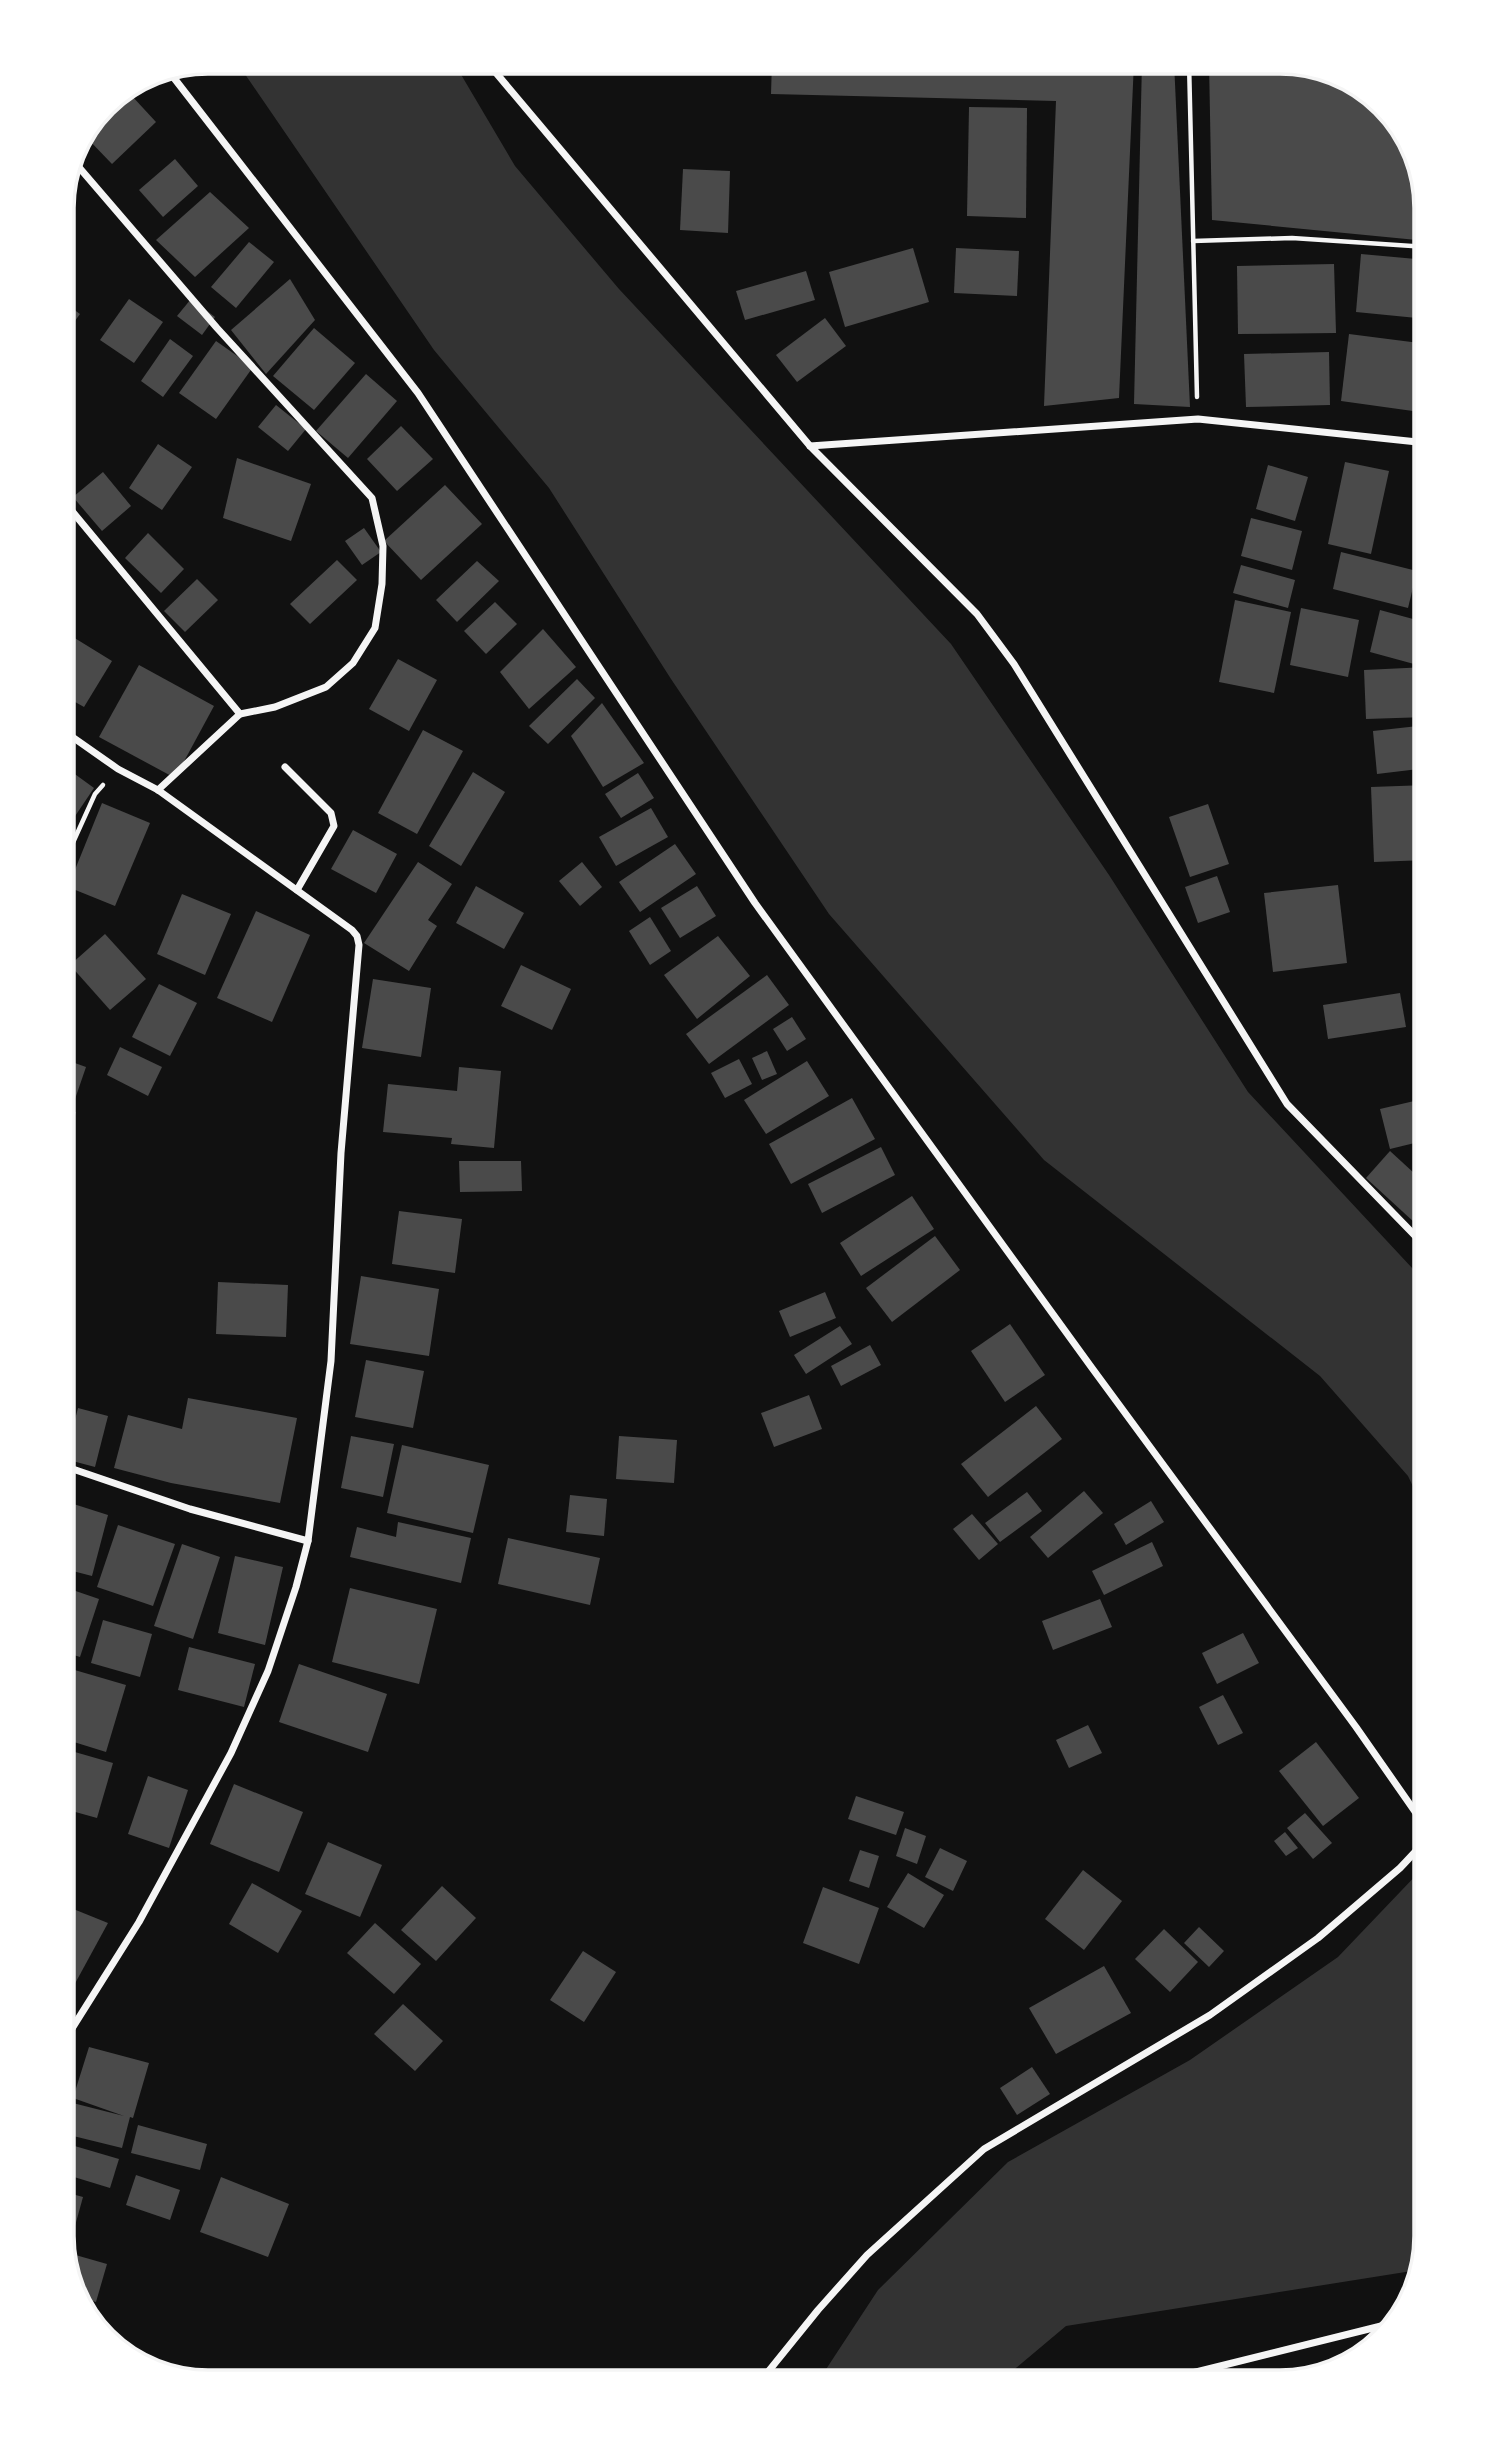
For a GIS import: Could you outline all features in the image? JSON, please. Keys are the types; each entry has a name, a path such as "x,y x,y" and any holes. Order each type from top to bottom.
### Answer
{"street":[{"path":"497,74 810,446 977,614 1014,664 1287,1104 1414,1235"},
{"path":"174,78 418,393 755,903 1414,1810"},
{"path":"79,169 217,328 372,498 383,546 382,584 375,628 353,663 326,687 275,707 240,714 158,790"},
{"path":"810,446 1198,419 1414,442"},
{"path":"74,515 240,714"},
{"path":"74,738 118,769 158,790 297,890 352,930 359,945 341,1153 331,1361 308,1541 296,1587 268,1671 231,1753 138,1922 74,2025"},
{"path":"285,766 334,819 334,826 297,890"},
{"path":"74,1469 190,1509 308,1541"},
{"path":"770,2370 867,2255 985,2149 1210,2015 1318,1938 1414,1853"},
{"path":"1204,2370 1380,2326"}],"path":[{"path":"1189,74 1198,419"},
{"path":"1193,241 1292,238 1414,246"},
{"path":"74,839 94,794 118,769"}],"shaded area":[{"path":"245,74 461,74 515,166 619,289 951,644 1109,875 1248,1092 1414,1270 1414,1489 1408,1476 1320,1376 1044,1160 829,914 671,679 549,488 434,350"},
{"path":"1414,1877 1414,2236 1410,2271 1066,2326 1014,2370 826,2370 878,2290 1008,2162 1190,2060 1338,1957"}],"building":[{"path":"772,74 1133,74 1119,398 1044,406 1056,101 771,94"},
{"path":"1142,74 1175,74 1190,407 1134,404"},
{"path":"1209,74 1289,74 1307,76 1340,87 1369,107 1392,133 1401,148 1412,181 1414,240 1212,220"},
{"path":"132,96 156,122 112,164 91,142 107,119"},
{"path":"969,107 1027,108 1026,218 967,216"},
{"path":"175,159 198,186 163,217 139,190"},
{"path":"683,169 730,171 728,233 680,230"},
{"path":"210,192 249,228 195,277 156,240"},
{"path":"249,242 274,262 236,308 211,287"},
{"path":"913,248 929,302 845,327 829,272"},
{"path":"956,248 1019,251 1017,296 954,293"},
{"path":"1361,254 1414,259 1414,318 1356,312"},
{"path":"1334,264 1336,333 1238,334 1237,266"},
{"path":"806,271 815,300 745,320 736,291"},
{"path":"290,279 315,320 266,374 231,330"},
{"path":"129,299 163,322 134,363 100,340"},
{"path":"191,299 215,317 202,335 177,316"},
{"path":"74,310 80,314 74,322"},
{"path":"825,318 846,346 797,382 776,355"},
{"path":"314,328 355,363 314,410 273,376"},
{"path":"1349,334 1414,342 1414,411 1341,401"},
{"path":"170,339 193,356 163,397 141,381"},
{"path":"216,341 253,367 216,419 179,393"},
{"path":"1329,352 1330,405 1246,407 1244,354"},
{"path":"366,374 397,401 348,458 316,431"},
{"path":"276,405 306,429 288,451 258,427"},
{"path":"401,426 433,459 397,491 367,459"},
{"path":"158,444 192,467 162,510 129,488"},
{"path":"237,458 311,484 291,541 223,518"},
{"path":"1345,462 1389,471 1371,554 1328,544"},
{"path":"1268,465 1308,477 1295,521 1256,509"},
{"path":"103,472 131,506 102,531 74,496"},
{"path":"445,485 482,524 421,580 384,541"},
{"path":"1251,518 1302,531 1292,570 1241,556"},
{"path":"364,528 381,552 362,565 345,541"},
{"path":"148,533 184,569 161,593 125,558"},
{"path":"1341,552 1414,570 1408,608 1333,589"},
{"path":"337,560 357,580 310,624 290,604"},
{"path":"477,561 499,581 457,622 436,600"},
{"path":"1241,565 1295,580 1288,608 1233,593"},
{"path":"197,579 218,600 185,632 164,611"},
{"path":"1235,600 1291,612 1274,693 1219,682"},
{"path":"495,602 517,624 486,654 464,631"},
{"path":"1301,608 1359,620 1348,677 1290,665"},
{"path":"1380,610 1414,619 1414,664 1370,652"},
{"path":"543,629 576,667 529,709 500,672"},
{"path":"74,638 112,661 84,707 74,701"},
{"path":"398,659 437,680 409,731 369,709"},
{"path":"139,665 214,706 175,778 99,737"},
{"path":"1414,668 1414,717 1366,719 1364,670"},
{"path":"577,679 595,698 548,744 529,726"},
{"path":"602,703 644,763 603,787 571,736"},
{"path":"1414,726 1414,770 1377,774 1373,731"},
{"path":"423,730 463,751 417,834 378,813"},
{"path":"473,772 505,792 461,866 429,846"},
{"path":"74,773 94,788 74,818"},
{"path":"638,773 654,798 621,818 605,794"},
{"path":"1414,785 1414,860 1374,862 1371,787"},
{"path":"102,803 150,823 115,906 74,889 74,872"},
{"path":"1208,804 1229,864 1190,877 1169,817"},
{"path":"651,808 668,837 616,866 599,837"},
{"path":"353,830 397,854 376,893 331,869"},
{"path":"675,844 696,874 640,912 619,882"},
{"path":"418,862 452,884 428,920 437,926 409,971 364,943"},
{"path":"582,862 602,887 580,906 559,881"},
{"path":"1217,876 1230,912 1198,923 1185,887"},
{"path":"1338,885 1347,963 1273,972 1264,893"},
{"path":"476,886 524,913 504,949 456,923"},
{"path":"697,886 716,916 680,938 661,908"},
{"path":"182,894 231,914 205,975 157,954"},
{"path":"256,911 310,935 272,1022 217,998"},
{"path":"650,917 671,951 650,965 629,931"},
{"path":"105,934 146,979 110,1010 74,970 74,961"},
{"path":"718,936 750,976 697,1019 664,975"},
{"path":"521,965 571,989 552,1030 501,1006"},
{"path":"767,975 789,1005 709,1064 686,1034"},
{"path":"373,979 431,988 421,1057 362,1048"},
{"path":"159,984 197,1003 170,1056 132,1037"},
{"path":"1400,993 1406,1027 1328,1039 1323,1005"},
{"path":"792,1017 806,1039 787,1051 773,1029"},
{"path":"120,1047 162,1067 148,1096 107,1075"},
{"path":"767,1051 777,1074 762,1080 752,1058"},
{"path":"739,1059 752,1084 725,1098 711,1073"},
{"path":"807,1061 829,1096 766,1134 744,1100"},
{"path":"74,1063 86,1067 74,1102"},
{"path":"459,1067 501,1071 494,1148 451,1144 452,1138 383,1132 388,1084 457,1091"},
{"path":"852,1098 875,1139 791,1184 769,1144"},
{"path":"1414,1101 1414,1143 1390,1149 1380,1109"},
{"path":"881,1147 895,1175 822,1213 808,1184"},
{"path":"1390,1151 1414,1173 1414,1222 1366,1178"},
{"path":"459,1161 521,1161 522,1191 460,1192"},
{"path":"912,1196 934,1229 861,1276 840,1243"},
{"path":"399,1211 462,1219 455,1273 392,1264"},
{"path":"935,1236 960,1270 892,1322 866,1288"},
{"path":"361,1276 439,1289 429,1356 350,1344"},
{"path":"218,1282 288,1285 286,1337 216,1334"},
{"path":"825,1292 836,1318 790,1337 779,1311"},
{"path":"1010,1324 1045,1375 1005,1402 971,1351"},
{"path":"840,1326 852,1344 806,1374 794,1355"},
{"path":"870,1345 881,1365 841,1386 831,1366"},
{"path":"366,1360 424,1371 413,1428 355,1417"},
{"path":"809,1395 822,1429 774,1447 761,1413"},
{"path":"188,1398 297,1418 280,1503 171,1483 114,1468 128,1415 182,1429"},
{"path":"1036,1406 1062,1439 988,1497 961,1464"},
{"path":"78,1408 108,1416 95,1467 74,1461 74,1424"},
{"path":"351,1436 394,1444 383,1497 341,1488"},
{"path":"619,1436 677,1440 674,1483 616,1479"},
{"path":"402,1445 489,1465 473,1533 387,1513"},
{"path":"1084,1491 1103,1513 1048,1558 1030,1537"},
{"path":"1027,1492 1042,1511 1000,1542 985,1523"},
{"path":"570,1495 607,1499 604,1536 566,1532"},
{"path":"1151,1501 1164,1522 1126,1545 1114,1524"},
{"path":"74,1504 108,1515 92,1576 74,1571"},
{"path":"972,1514 998,1544 979,1560 953,1529"},
{"path":"398,1522 471,1538 461,1583 350,1557 357,1527 396,1537"},
{"path":"118,1525 175,1544 153,1606 97,1587"},
{"path":"508,1538 600,1558 590,1605 498,1584"},
{"path":"1152,1542 1163,1566 1104,1595 1092,1571"},
{"path":"182,1544 220,1557 193,1639 154,1626"},
{"path":"235,1556 283,1567 265,1645 218,1633"},
{"path":"350,1588 437,1609 419,1684 332,1662"},
{"path":"74,1590 99,1599 80,1657 74,1655"},
{"path":"1100,1599 1112,1627 1053,1650 1042,1621"},
{"path":"103,1620 152,1634 140,1677 91,1663"},
{"path":"1243,1633 1259,1663 1217,1684 1202,1653"},
{"path":"189,1647 255,1664 244,1707 178,1690"},
{"path":"299,1664 387,1694 368,1752 279,1722"},
{"path":"74,1670 126,1685 106,1752 74,1742"},
{"path":"1223,1695 1243,1733 1218,1745 1199,1707"},
{"path":"1088,1725 1102,1753 1069,1768 1056,1740"},
{"path":"1316,1742 1359,1798 1323,1826 1279,1771"},
{"path":"74,1752 113,1763 97,1818 74,1812"},
{"path":"148,1776 188,1790 169,1848 128,1834"},
{"path":"234,1784 303,1812 279,1872 210,1844"},
{"path":"856,1796 904,1812 896,1835 848,1819"},
{"path":"1305,1813 1332,1843 1313,1859 1287,1828"},
{"path":"905,1828 926,1836 917,1864 896,1856"},
{"path":"1285,1832 1298,1848 1286,1856 1274,1841"},
{"path":"328,1842 382,1865 360,1917 305,1894"},
{"path":"940,1848 967,1861 953,1891 925,1877"},
{"path":"860,1850 879,1856 869,1888 849,1881"},
{"path":"1083,1870 1122,1901 1084,1950 1045,1919"},
{"path":"908,1873 944,1895 924,1928 887,1907"},
{"path":"252,1883 302,1911 278,1953 229,1924"},
{"path":"442,1886 476,1918 436,1961 401,1930"},
{"path":"823,1887 879,1908 859,1964 803,1943"},
{"path":"74,1909 108,1923 74,1985"},
{"path":"375,1923 421,1964 394,1994 347,1953"},
{"path":"1199,1927 1224,1951 1209,1967 1184,1943"},
{"path":"1164,1929 1198,1962 1170,1992 1135,1959"},
{"path":"583,1951 616,1972 584,2022 550,2000"},
{"path":"1104,1966 1131,2013 1056,2054 1029,2008"},
{"path":"403,2004 443,2041 415,2071 374,2034"},
{"path":"89,2047 149,2063 122,2148 74,2136 74,2103 124,2116 74,2098"},
{"path":"1032,2067 1050,2094 1017,2115 1000,2088"},
{"path":"138,2125 207,2144 200,2170 131,2153"},
{"path":"74,2146 119,2159 110,2188 74,2177"},
{"path":"136,2175 180,2190 170,2220 126,2205"},
{"path":"221,2177 289,2204 268,2257 200,2232"},
{"path":"74,2195 83,2197 74,2226"},
{"path":"75,2255 107,2264 96,2302 87,2296"}]}
